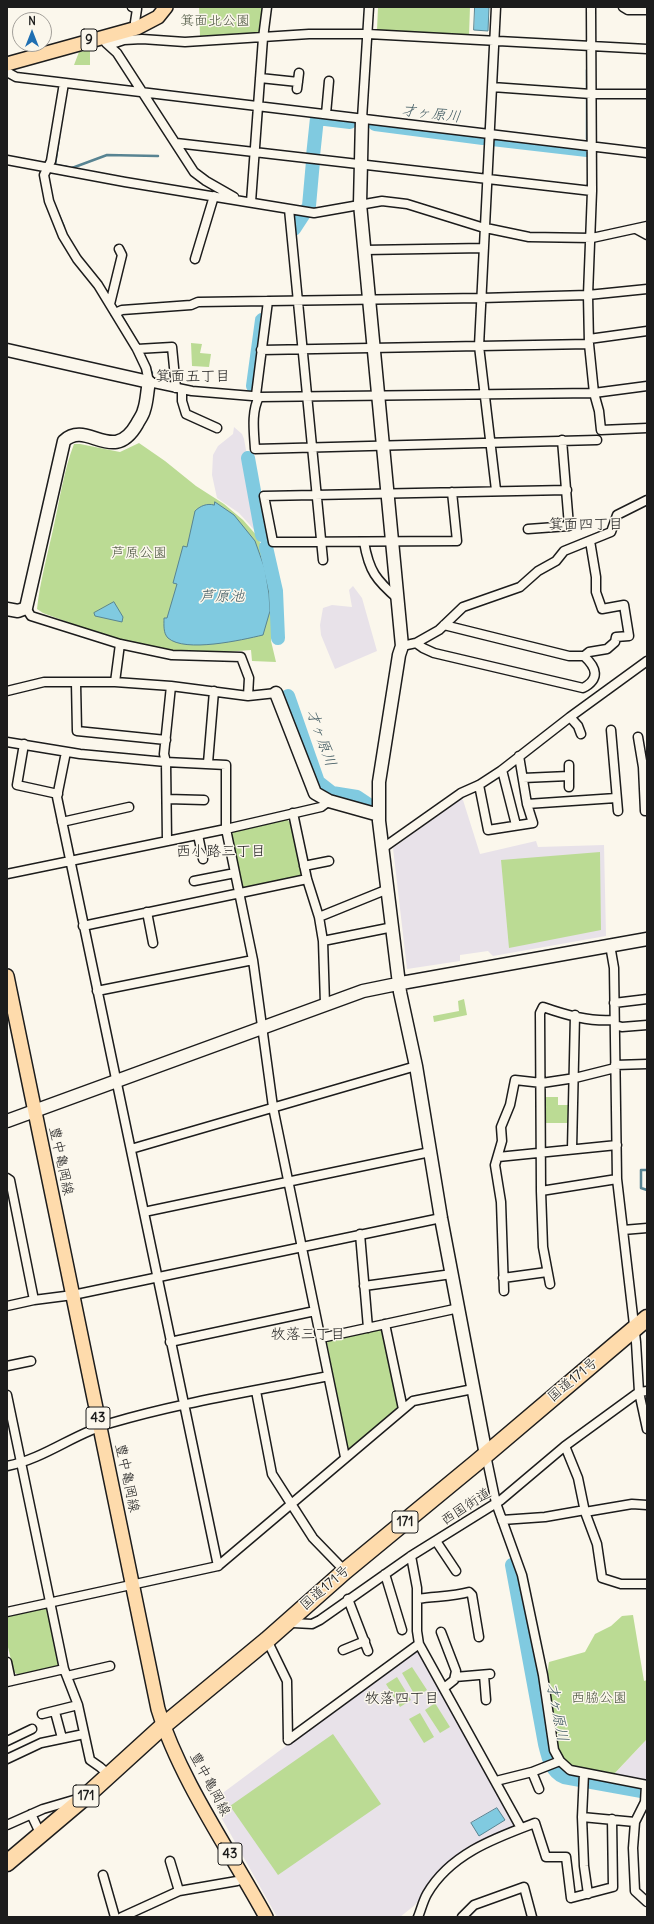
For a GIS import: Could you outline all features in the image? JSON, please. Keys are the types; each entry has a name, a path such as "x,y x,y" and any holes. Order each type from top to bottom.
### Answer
{"highway":[{"name":"国道171号","path":"7,1863 40,1833 86,1796 163,1726 267,1640 345,1571 486,1455 641,1323"}],"main road":[{"name":"9","path":"7,64 104,41 137,28 158,17 166,7"},
{"name":"豊中亀岡線","path":"7,976 11,1017 35,1111 158,1709 163,1726 194,1791 266,1917"}],"street":[{"path":"132,7 137,9 135,22 137,28"},
{"path":"251,202 263,38 267,7"},
{"path":"369,7 362,119 360,204 389,493 402,646 399,655 379,782 379,815 399,983 416,1066 441,1218 486,1455 496,1503 522,1575 543,1675 554,1750 560,1761 570,1770 646,1788 645,1802 635,1822 633,1848 634,1891 647,1902"},
{"path":"496,7 479,346 496,490"},
{"path":"591,7 592,238 588,295 589,341 594,393 599,411 601,430 647,428"},
{"path":"623,7 628,10 647,10"},
{"path":"104,41 142,39 185,42 309,34 368,34 647,49"},
{"path":"104,41 117,54 194,172 206,181 238,199"},
{"path":"7,72 16,77 647,153"},
{"path":"260,78 298,86 299,73"},
{"path":"326,114 331,90 329,81"},
{"path":"64,83 51,160 44,178 49,201 63,236 76,260 98,285 137,349 146,368 149,382 144,410 130,435 120,441 110,442 79,434 70,435 64,441 26,608 31,616 120,644 172,654 241,657 249,678 248,696"},
{"path":"492,87 591,94 647,94"},
{"path":"176,143 592,191"},
{"path":"7,160 314,213 382,201 407,204 485,228 529,237 592,238 647,226"},
{"path":"195,259 214,196"},
{"path":"289,209 323,560"},
{"path":"636,229 647,235"},
{"path":"364,250 484,248"},
{"path":"110,304 122,255 119,249"},
{"path":"115,313 122,310 191,305 198,302 588,295 647,289"},
{"path":"7,350 179,389 254,395 268,301"},
{"path":"260,350 479,346 589,341 647,331"},
{"path":"137,349 172,347 179,389 186,414 217,428"},
{"path":"597,440 255,449 253,422 256,402 259,397 594,393 647,386"},
{"path":"528,529 569,526 562,440"},
{"path":"452,492 457,541 273,542 264,496 496,490 567,490"},
{"path":"402,646 416,643 439,630 463,607 520,587 538,571 556,561 564,551 611,532 616,515 647,500"},
{"path":"444,626 569,656 584,656 589,652 607,649 615,642 616,637 629,636 629,630 624,605 602,609 596,592 596,577 590,541"},
{"path":"364,542 368,561 381,584 398,599"},
{"path":"7,609 18,611 26,608"},
{"path":"416,643 434,653 583,688 591,684 594,680 595,672 591,663 584,656"},
{"path":"114,682 120,644"},
{"path":"383,848 461,793 478,786 502,770 570,717 647,661"},
{"path":"7,691 44,682 114,682 171,686 248,696 276,693 309,781 315,793 329,801 379,815"},
{"path":"76,683 77,731 166,740"},
{"path":"168,841 166,762 164,754 171,686"},
{"path":"208,763 214,691"},
{"path":"570,717 578,726 581,734"},
{"path":"611,730 618,810"},
{"path":"638,737 643,767 645,811 647,811"},
{"path":"7,742 66,752 166,762 226,765 226,829 253,960 273,1107 345,1457"},
{"path":"24,744 17,785 58,794"},
{"path":"66,752 57,798 69,862 131,1149 156,1276 218,1566"},
{"path":"478,786 488,830 532,823 527,804 519,756"},
{"path":"569,765 569,787"},
{"path":"502,770 516,825"},
{"path":"523,778 569,776"},
{"path":"527,804 616,798"},
{"path":"167,799 204,800"},
{"path":"7,874 226,829 321,807 329,801"},
{"path":"62,822 129,807"},
{"path":"293,813 306,880 319,917 323,942 325,1004"},
{"path":"198,835 203,859"},
{"path":"304,866 329,861"},
{"path":"194,881 235,873"},
{"path":"83,926 306,880"},
{"path":"319,917 388,889"},
{"path":"147,912 153,943"},
{"path":"323,942 393,927"},
{"path":"7,1121 363,991 399,983 647,939"},
{"path":"610,945 614,968 617,1179 623,1230 641,1323 643,1391 647,1429"},
{"path":"97,991 253,960"},
{"path":"614,1003 647,999"},
{"path":"550,1284 543,1247 540,1154 542,1083 540,1013 543,1007 596,1022 614,1023 622,1027 647,1025"},
{"path":"572,1149 575,1078 575,1016"},
{"path":"504,1291 501,1202 495,1165 502,1141 501,1127 510,1105 515,1080 542,1083 575,1078 615,1066 647,1064"},
{"path":"131,1149 416,1066"},
{"path":"498,1157 540,1154 572,1149 617,1145"},
{"path":"144,1212 430,1152"},
{"path":"7,1178 10,1180 34,1300"},
{"path":"541,1191 617,1179"},
{"path":"7,1306 34,1300 73,1295 156,1276 441,1218"},
{"path":"623,1230 647,1228"},
{"path":"360,1234 368,1328"},
{"path":"503,1278 547,1272"},
{"path":"364,1286 452,1274"},
{"path":"321,1338 459,1308"},
{"path":"170,1342 315,1311"},
{"path":"385,1324 403,1409"},
{"path":"7,1366 31,1361"},
{"path":"7,1466 21,1463 100,1426 183,1404 328,1376"},
{"path":"7,1612 218,1566 413,1401 473,1389"},
{"path":"256,1391 272,1474 313,1538 345,1571"},
{"name":"西国街道","path":"290,1620 293,1623 312,1624 320,1620 411,1556 436,1542 496,1503 565,1446 643,1391"},
{"path":"7,1395 65,1673 78,1705 90,1760 109,1775"},
{"path":"565,1446 578,1478 585,1511 597,1544 602,1578 621,1584 647,1584"},
{"path":"502,1520 545,1517 626,1505 647,1505"},
{"path":"436,1542 456,1571"},
{"path":"411,1556 417,1599 417,1631 419,1644 521,1828"},
{"path":"385,1574 402,1630"},
{"path":"417,1599 457,1595 469,1592 472,1595 479,1637"},
{"path":"348,1600 368,1651"},
{"path":"441,1632 456,1671 454,1680 444,1688"},
{"path":"267,1640 287,1681 288,1740 419,1644"},
{"path":"343,1650 365,1641"},
{"path":"7,1662 9,1682 110,1666"},
{"path":"455,1677 487,1674 486,1700"},
{"path":"42,1714 55,1712 78,1705"},
{"path":"55,1712 62,1738"},
{"path":"7,1741 32,1729"},
{"path":"7,1759 41,1743 84,1734"},
{"path":"496,1781 532,1772 560,1761"},
{"path":"532,1772 539,1789"},
{"path":"584,1773 582,1817 584,1866 588,1894"},
{"path":"7,1825 31,1814 86,1796"},
{"path":"31,1814 40,1833"},
{"path":"582,1817 635,1822"},
{"path":"418,1917 426,1895 439,1878 468,1852 492,1839 535,1823 546,1857 566,1857 571,1898 613,1887 612,1819"},
{"path":"170,1861 180,1892"},
{"path":"103,1875 114,1917"},
{"path":"122,1917 180,1892 237,1881 244,1878"},
{"path":"462,1917 474,1905 524,1888 532,1917"}],"shaded area":[{"path":"234,427 242,434 244,439 261,533 258,534 239,513 217,498 212,475 213,455 218,446 233,434"},
{"path":"353,586 362,598 377,651 335,669 321,635 320,625 323,608 332,605 352,607 349,590"},
{"path":"461,799 463,800 480,854 536,841 538,847 604,845 606,936 493,956 488,951 460,955 460,961 407,969 393,848"},
{"path":"418,1649 516,1826 466,1849 437,1877 415,1905 400,1917 277,1917 212,1801"},
{"path":"647,1739 647,1781 614,1774 616,1772"}],"green space":[{"name":"箕面北公園","path":"199,7 263,7 261,33 200,36"},
{"path":"378,7 470,7 469,35 377,30"},
{"path":"90,50 90,65 74,65 79,52"},
{"path":"191,343 202,344 200,353 211,354 209,367 192,366"},
{"name":"芦原公園","path":"139,443 165,461 196,486 224,504 243,520 258,537 267,563 272,597 271,641 276,662 252,661 251,650 226,652 181,652 161,650 89,630 43,613 37,609 62,484 74,444 120,452"},
{"path":"286,819 291,823 303,873 301,876 246,889 242,887 232,834 233,831"},
{"path":"600,852 601,930 509,948 501,860"},
{"path":"464,999 467,1015 434,1022 433,1016 459,1011 458,1001"},
{"path":"546,1097 558,1097 558,1105 571,1105 570,1123 545,1123"},
{"path":"378,1329 383,1332 398,1404 396,1412 352,1450 347,1447 327,1343 329,1340"},
{"path":"44,1607 48,1609 59,1664 56,1668 18,1675 14,1672 7,1643 7,1615"},
{"name":"西脇公園","path":"633,1615 644,1681 647,1680 647,1739 614,1774 589,1771 576,1767 567,1762 562,1755 554,1730 549,1699 549,1662 585,1652 595,1634 611,1626 622,1616"},
{"path":"412,1667 427,1690 416,1697 402,1673"},
{"path":"397,1677 411,1700 400,1707 386,1684"},
{"path":"435,1703 450,1727 440,1733 425,1710"},
{"path":"420,1713 434,1737 424,1743 409,1719"},
{"path":"333,1734 381,1804 278,1875 230,1806"}],"water":[{"path":"475,7 489,7 488,31 474,30"},
{"name":"芦原池","path":"215,502 234,515 255,541 265,569 270,611 263,635 214,644 187,645 168,638 164,629 164,618 167,618 177,584 173,583 183,546 187,547 195,511 204,505 214,505"},
{"path":"114,602 123,617 122,622 95,616 94,613"},
{"path":"497,1808 505,1820 479,1836 471,1823"}],"waterway":[{"path":"587,70 587,90"},
{"path":"587,97 587,139"},
{"name":"才ヶ原川","path":"313,156 317,118 350,122"},
{"name":"才ヶ原川","path":"375,124 483,138"},
{"path":"59,137 55,165 67,167"},
{"name":"才ヶ原川","path":"492,139 587,150"},
{"path":"72,168 107,155 158,156"},
{"name":"才ヶ原川","path":"294,229 309,206 313,161"},
{"path":"53,202 64,227"},
{"path":"121,315 134,337"},
{"name":"才ヶ原川","path":"253,386 262,320"},
{"path":"149,367 152,373"},
{"name":"才ヶ原川","path":"248,458 262,535"},
{"name":"才ヶ原川","path":"266,547 276,591 278,638"},
{"name":"才ヶ原川","path":"288,696 318,782 332,793 357,797 369,805"},
{"path":"647,1170 641,1170 641,1188 647,1190"},
{"name":"才ヶ原川","path":"512,1565 545,1744 553,1768 564,1777 647,1792"}],"district":[{"name":"箕面五丁目","path":"193,377"},
{"name":"箕面四丁目","path":"586,525"},
{"name":"西小路三丁目","path":"221,852"},
{"name":"牧落三丁目","path":"308,1335"},
{"name":"牧落四丁目","path":"402,1699"}]}
